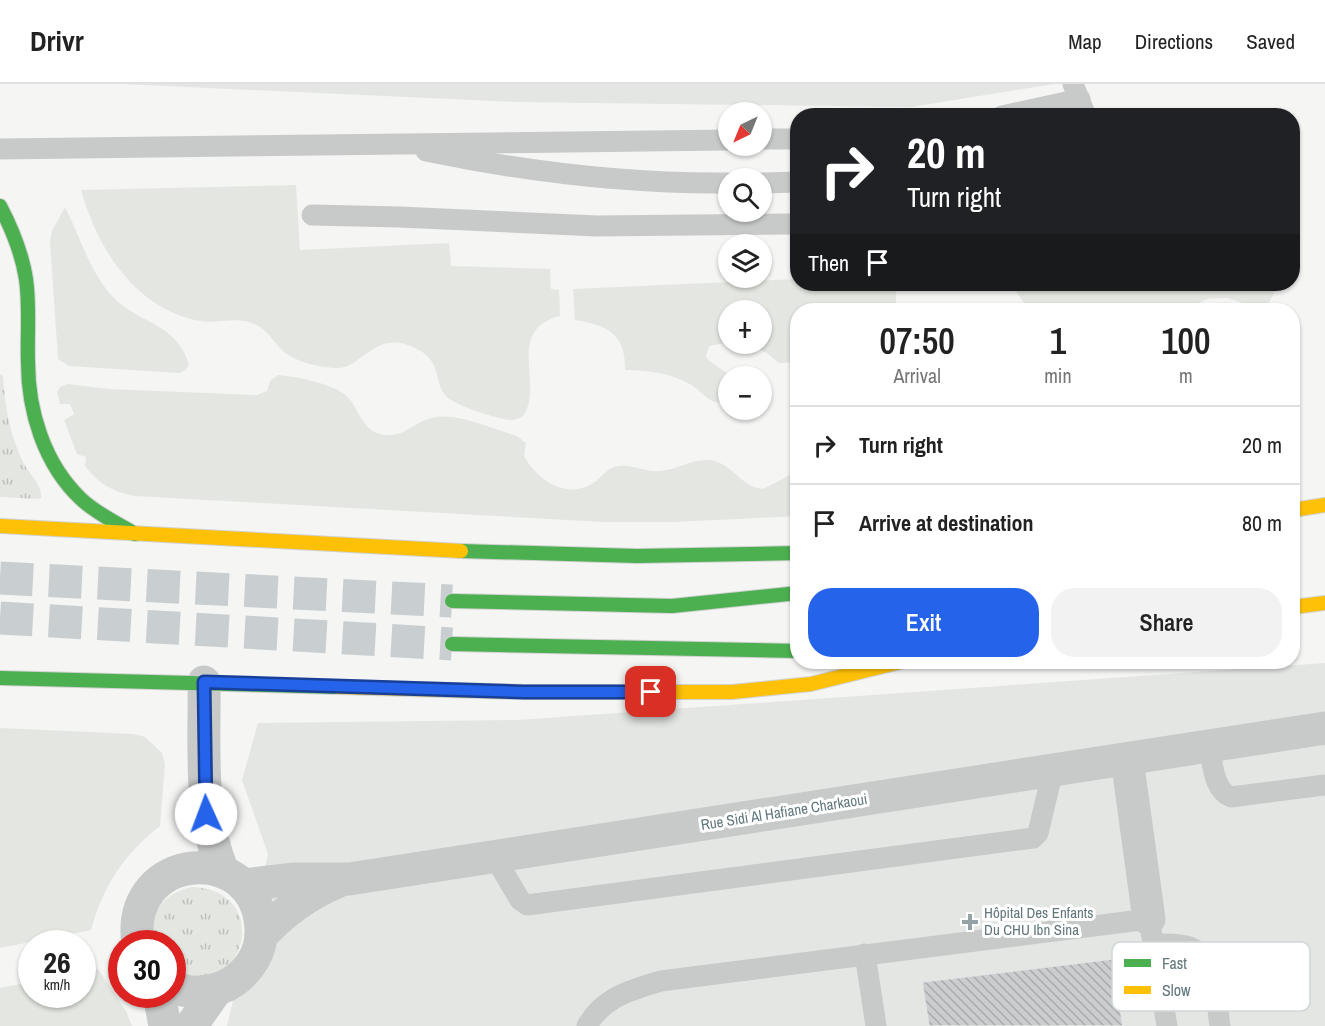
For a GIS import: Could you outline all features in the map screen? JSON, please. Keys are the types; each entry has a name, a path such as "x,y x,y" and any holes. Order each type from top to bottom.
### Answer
{"main road":[{"path":"0,206 20,250 26,279 28,374 31,404 39,434 52,462 79,496 96,510 135,534"},
{"path":"1300,509 1325,505"},
{"path":"0,526 524,554 637,556 790,553"},
{"path":"452,601 672,606 790,594"},
{"path":"1300,606 1325,603"},
{"path":"452,644 790,651"},
{"path":"0,678 524,692 732,692 811,684 872,669"}],"street":[{"path":"191,1026 217,989 242,974 258,950 261,936 258,908 233,878 210,834 205,794 204,682"},
{"name":"Rue Sidi Al Hafiane Charkaoui","path":"177,871 192,867 233,878 344,879 1325,728"},
{"path":"1126,759 1151,931"},
{"path":"138,930 138,915 143,901 163,878 177,871 194,834 205,794"},
{"path":"261,936 279,916 300,901 344,879"},
{"path":"186,990 217,989"},
{"path":"162,1008 165,1026"}],"lane":[{"path":"1039,108 1080,99"},
{"path":"772,139 790,139"},
{"path":"0,149 718,140"},
{"path":"384,143 508,168 587,178 667,183 718,183"},
{"path":"772,183 790,182"},
{"path":"312,215 399,216 597,226 790,224"},
{"path":"1209,747 1217,784 1220,790 1231,797 1325,785"},
{"path":"494,856 520,900 527,905 1033,838 1038,833 1053,770"},
{"path":"1151,931 1153,942"},
{"path":"587,1026 602,1006 623,993 661,981 865,954 1151,931 1179,942"},
{"path":"865,954 876,1026"},
{"path":"1164,1011 1167,1026"},
{"path":"1218,1011 1221,1026"}],"shaded area":[{"path":"122,84 1054,84 911,107 772,105 772,102 718,102 718,105 514,102"},
{"path":"1325,663 1325,1026 227,1026 268,854 242,780 258,723 518,720 1240,669 1300,669 1300,665"}],"green space":[{"path":"296,185 300,250 449,243 451,266 550,269 551,289 559,290 560,316 543,323 534,333 529,346 529,403 523,416 514,420 505,419 477,412 451,400 443,391 430,359 413,347 400,343 379,346 347,366 324,367 307,363 285,353 265,331 254,324 234,320 200,321 177,315 138,290 122,273 97,233 81,190"},
{"path":"65,207 91,264 104,286 122,305 166,331 175,339 189,364 186,370 179,373 69,366 58,359 50,242 52,231"},
{"path":"790,279 790,291 896,291 896,303 790,303 790,362 779,363 768,354 772,354 772,300 718,300 718,344 709,346 706,356 718,367 718,402 712,401 693,386 669,375 625,370 622,348 612,333 596,325 575,320 573,289 718,283 718,288 772,288 772,280"},
{"path":"1017,291 1275,291 1269,303 1243,303 1227,298 1208,299 1198,303 1024,303"},
{"path":"0,374 3,376 12,432 24,464 40,489 41,498 38,499 0,497"},
{"path":"278,375 312,381 338,390 349,399 368,427 380,434 396,434 428,419 446,417 466,420 517,436 526,443 524,456 537,473 545,480 565,489 586,487 608,470 618,466 659,471 696,461 709,460 724,465 748,484 763,489 790,475 790,516 673,522 603,522 135,496 107,486 85,466 86,457 77,454 64,420 74,414 70,404 60,404 57,392 60,387 68,384 109,389 257,395 267,391 270,381"},
{"path":"0,728 134,734 145,737 162,753 165,764 160,826 136,848 116,872 102,899 91,930 18,930 18,944 0,948"},
{"path":"191,887 217,892 233,905 241,922 241,941 234,959 219,971 199,976 186,973 186,930 153,930 159,907 164,900"},
{"path":"96,969 108,984 108,1008 124,1008 132,1026 0,1026 0,988 18,985 18,1008 96,1008"}],"building":[{"path":"1112,959 1112,1011 1121,1011 1123,1026 929,1026 922,982"}],"tunnel":[{"path":"0,578 452,601"},
{"path":"0,618 452,644"}],"traffic: fast":[{"path":"0,206 16,241 26,279 29,381 35,418 41,436 57,470 81,499 100,514 135,534"},
{"path":"461,551 637,556 790,553"},
{"path":"452,601 672,606 790,594"},
{"path":"452,644 790,651"},
{"path":"0,678 337,687"}],"traffic: slow":[{"path":"1300,509 1325,505"},
{"path":"0,526 461,551"},
{"path":"1300,606 1325,603"},
{"path":"337,687 524,692 732,692 811,684 872,669"}],"place":[{"name":"Hôpital Des Enfants Du CHU Ibn Sina","path":"970,922"}],"route":[{"path":"206,814 204,682 524,692 651,692"}]}
